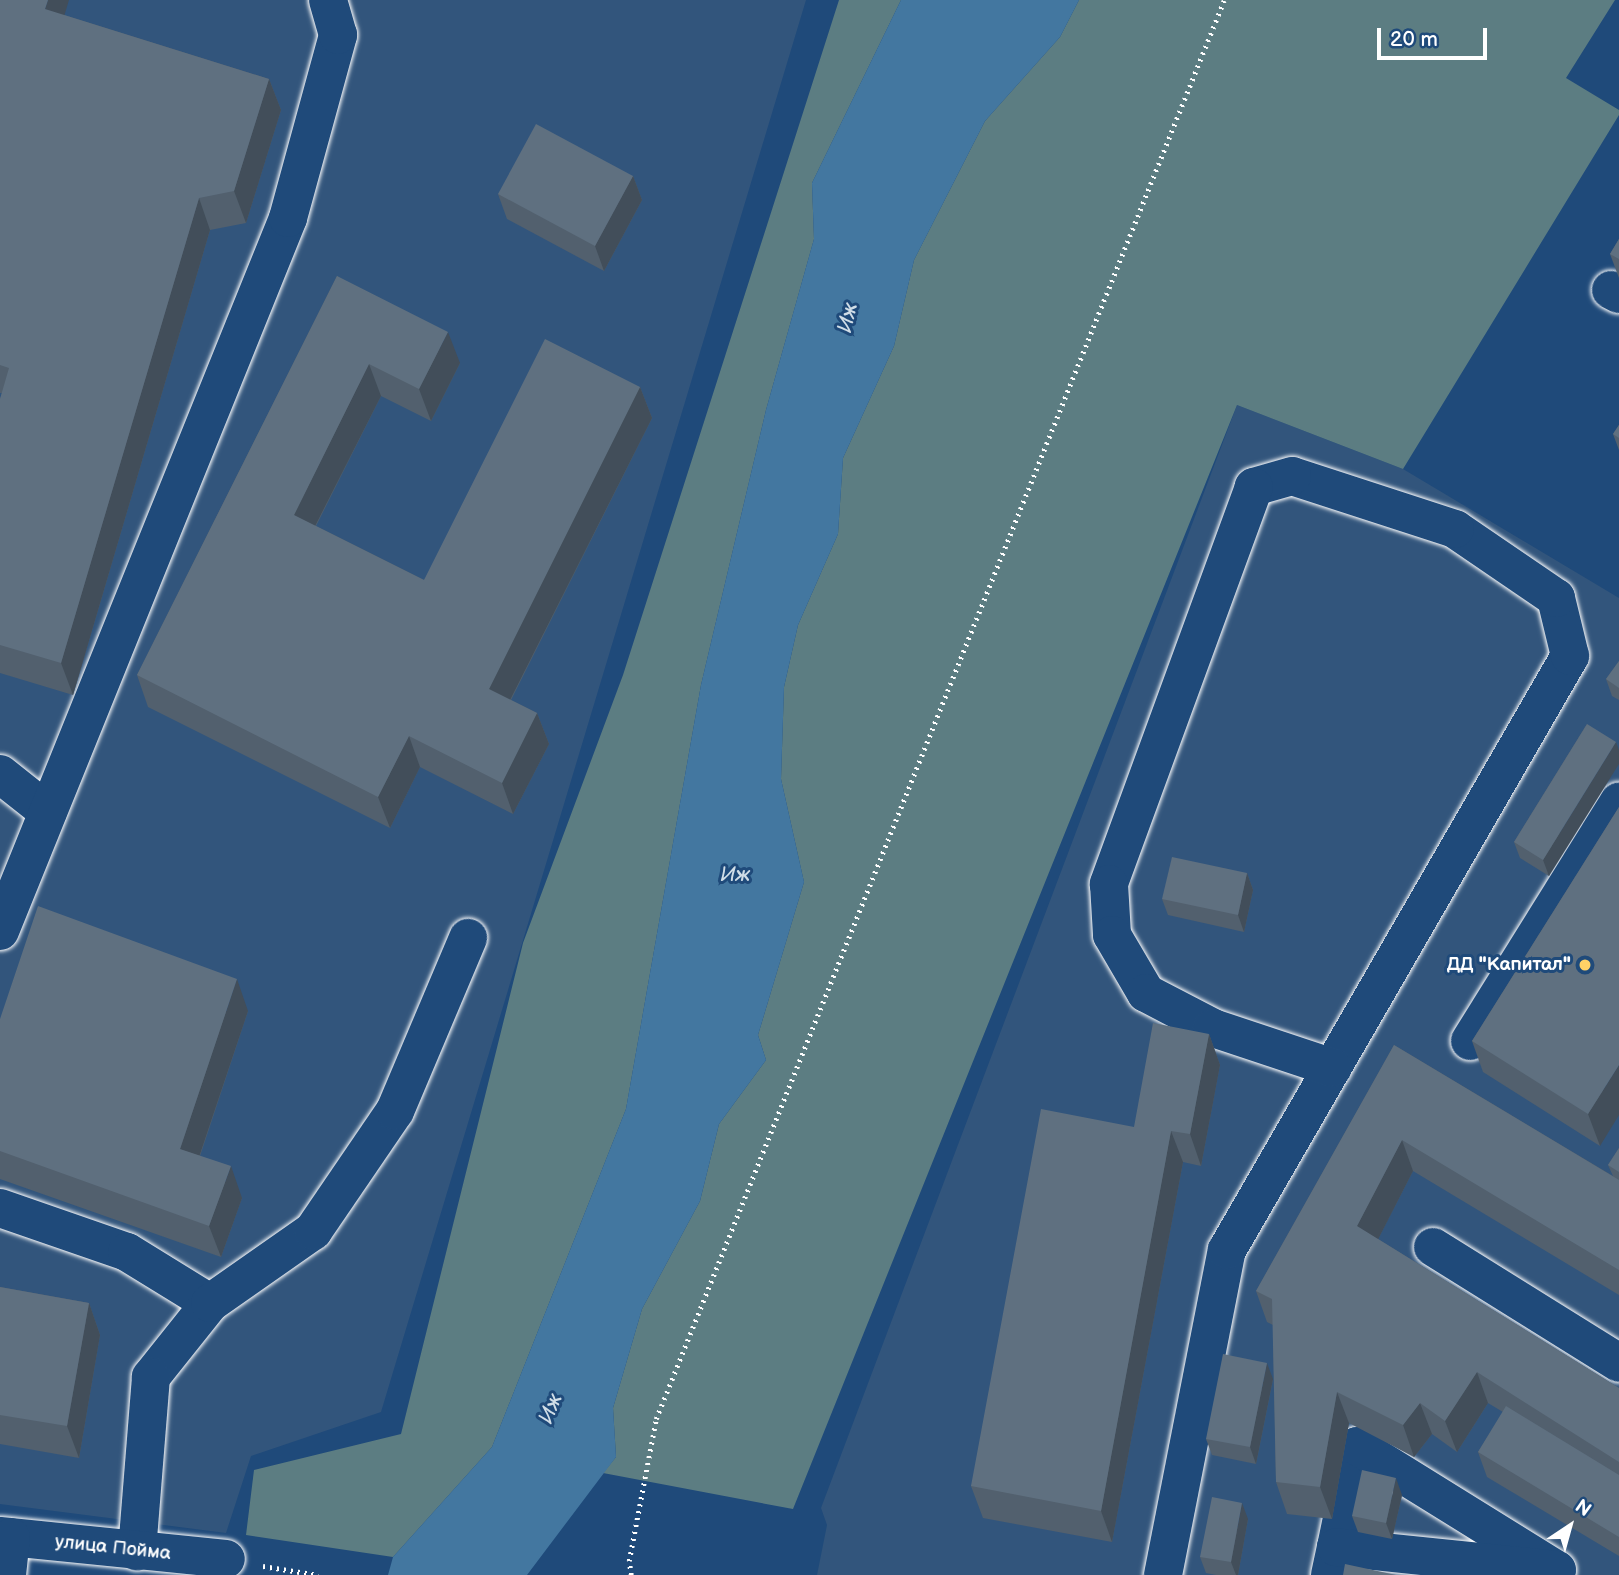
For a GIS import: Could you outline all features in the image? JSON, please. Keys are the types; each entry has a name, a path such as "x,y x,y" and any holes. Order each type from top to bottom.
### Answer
{"lane":[{"path":"0,931 288,218 338,35 328,0"},
{"path":"1163,1575 1227,1250 1333,1068 1570,656 1556,598 1455,529 1292,476 1254,487 1109,884 1112,935 1146,993 1213,1028 1333,1068"},
{"path":"0,774 48,812"},
{"path":"1470,1041 1619,802"},
{"path":"137,1550 151,1377 210,1303 313,1231 395,1111 468,937"},
{"path":"0,1208 127,1252 210,1303"},
{"path":"1433,1247 1619,1363"},
{"path":"1357,1446 1557,1570 1516,1566 1333,1561 1357,1446"},
{"path":"5,1537 7,1575"},
{"name":"улица Пойма","path":"5,1537 226,1559"}],"path":[{"path":"631,1575 629,1561 656,1419 1224,0"},
{"path":"226,1559 318,1575"}],"shaded area":[{"path":"0,0 806,0 381,1412 251,1456 226,1533 0,1504"},
{"path":"1237,405 1403,469 1619,598 1619,1575 817,1575 827,1525 821,1508"}],"green space":[{"path":"839,0 901,0 812,183 814,239 766,410 701,685 626,1109 492,1447 393,1557 246,1535 254,1470 401,1434 523,943 623,675"},
{"path":"1079,0 1615,0 1566,78 1619,110 1619,115 1403,469 1237,405 793,1509 603,1473 616,1457 613,1408 642,1309 700,1201 719,1124 766,1060 758,1035 804,882 781,779 784,687 798,625 838,534 843,458 894,346 914,260 985,121 1060,37"}],"water":[{"name":"Иж","path":"901,0 1079,0 1060,37 985,121 914,260 894,346 843,458 838,534 798,625 784,687 781,779 804,882 758,1035 766,1060 719,1124 700,1201 642,1309 613,1408 616,1457 527,1575 388,1575 393,1557 492,1447 626,1109 701,685 766,410 814,239 812,183"}],"building":[{"path":"0,0 48,0 45,9 269,79 234,191 199,198 61,663 0,645 0,399 9,368 0,365"},
{"path":"536,124 633,176 595,246 498,194"},
{"path":"1619,239 1619,259 1610,254"},
{"path":"337,276 448,332 419,389 369,364 294,515 424,580 545,339 640,387 489,689 537,713 502,783 409,736 378,797 137,675"},
{"path":"1619,425 1619,438 1613,434"},
{"path":"1619,661 1619,688 1606,679"},
{"path":"1587,724 1616,742 1543,860 1514,842"},
{"name":"ДД \"Капитал\"","path":"1619,807 1619,1065 1588,1114 1472,1041"},
{"path":"1172,857 1247,873 1238,915 1162,899"},
{"path":"38,906 237,979 180,1149 231,1166 209,1226 0,1151 0,1019"},
{"path":"1153,1023 1209,1034 1190,1134 1171,1131 1101,1511 971,1486 1041,1109 1134,1127"},
{"path":"1394,1045 1619,1180 1619,1270 1402,1140 1357,1226 1619,1388 1619,1462 1477,1372 1445,1421 1420,1403 1403,1425 1337,1392 1320,1487 1276,1482 1272,1299 1256,1291"},
{"path":"1619,1148 1619,1172 1608,1165"},
{"path":"0,1287 89,1303 67,1426 0,1415"},
{"path":"1223,1354 1267,1363 1250,1447 1206,1439"},
{"path":"1506,1406 1619,1475 1619,1537 1478,1452"},
{"path":"1362,1470 1396,1478 1386,1523 1352,1516"},
{"path":"1212,1497 1242,1503 1231,1562 1200,1557"},
{"path":"1345,1564 1396,1575 1343,1575"}],"place":[{"name":"ДД \"Капитал\"","path":"1585,965"}]}
